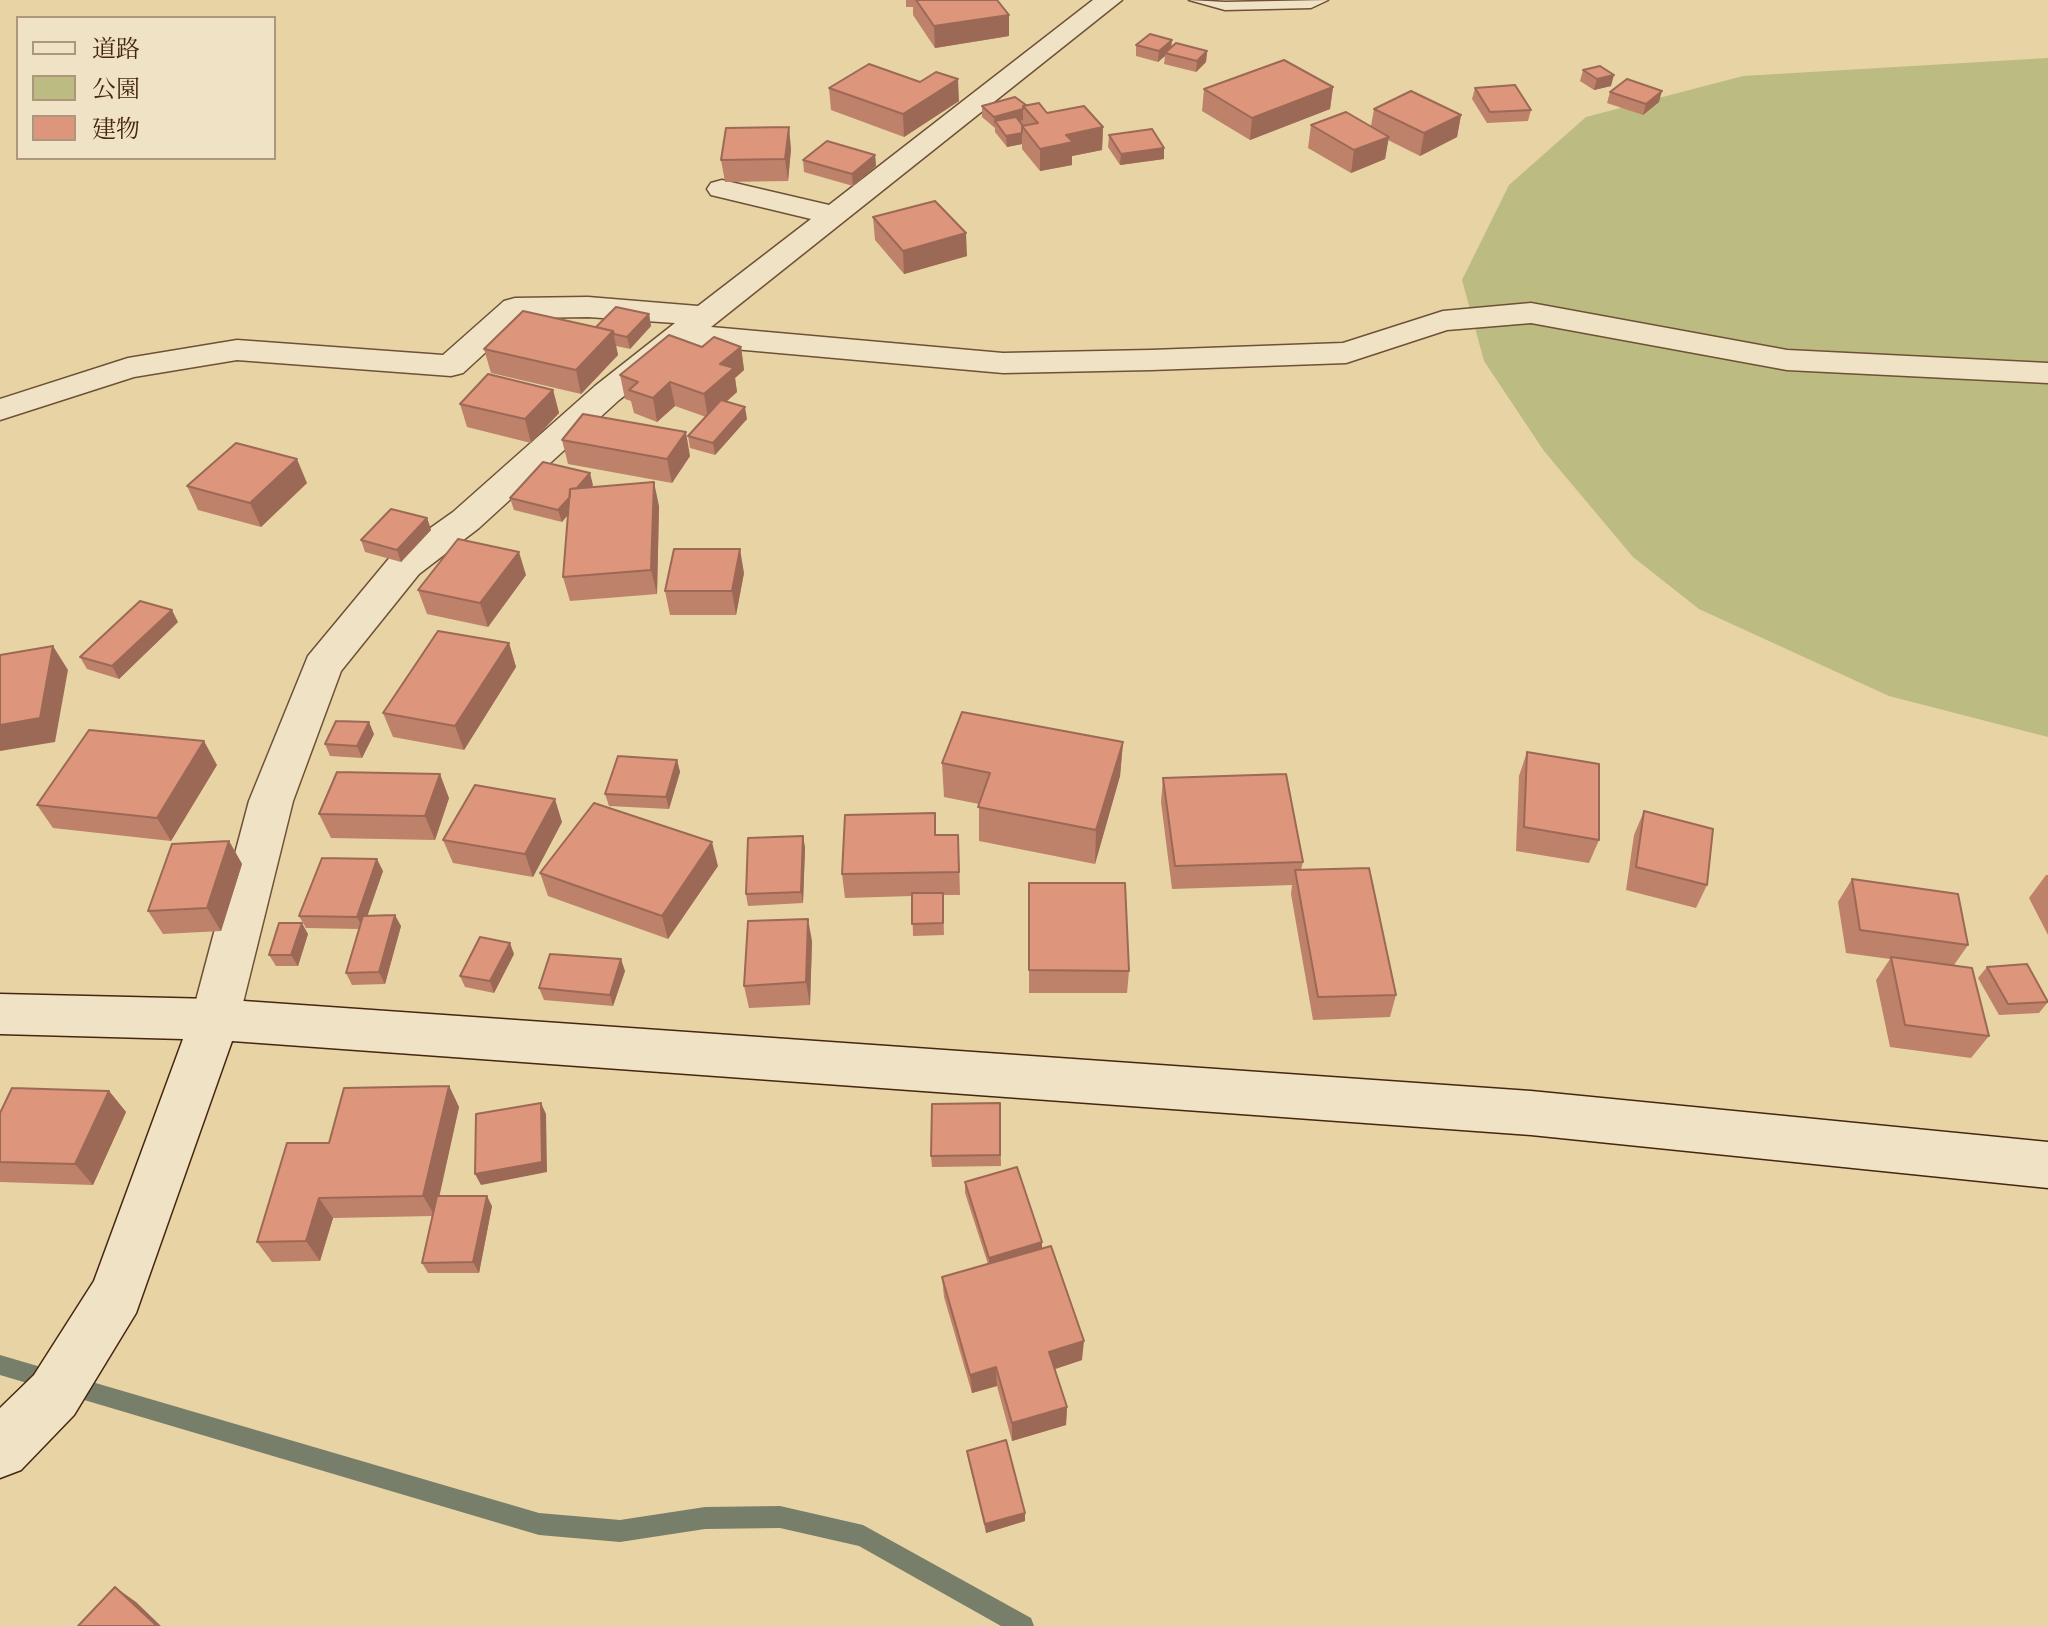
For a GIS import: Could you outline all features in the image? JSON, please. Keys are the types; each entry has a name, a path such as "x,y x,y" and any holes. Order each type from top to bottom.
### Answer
{"street":[{"path":"0,1449 54,1395 117,1295 215,1019 271,801 322,666 405,565 466,520 607,393 1109,0"},
{"path":"722,189 834,215"},
{"path":"0,410 128,368 237,350 451,366 515,308 588,307 696,326 1003,363 1346,353 1443,321 1531,313 1787,360 2048,373"},
{"path":"0,1014 215,1019 1531,1113 2048,1165"}],"lane":[{"path":"1195,0 1225,6 1311,4 1322,0"}],"green space":[{"path":"2048,58 2048,737 1889,696 1699,609 1633,557 1544,451 1484,361 1462,280 1509,185 1586,117 1743,76"}],"building":[{"path":"916,0 997,0 1009,15 934,26"},
{"path":"1150,34 1172,40 1159,51 1136,45"},
{"path":"1176,43 1207,51 1197,61 1165,53"},
{"path":"1284,60 1333,87 1252,118 1204,89"},
{"path":"869,64 920,82 936,72 958,79 903,114 829,88"},
{"path":"1600,66 1614,75 1597,79 1583,70"},
{"path":"1627,79 1662,91 1646,104 1610,92"},
{"path":"1515,85 1531,110 1490,112 1475,88"},
{"path":"1411,91 1461,115 1424,133 1374,109"},
{"path":"1015,97 1026,105 1023,109 994,117 982,106"},
{"path":"1039,103 1047,113 1084,106 1103,127 1066,135 1073,142 1040,149 1022,126 1038,123 1023,106"},
{"path":"1346,112 1389,137 1354,150 1311,125"},
{"path":"1016,117 1023,126 1022,133 1006,136 995,121"},
{"path":"789,127 785,159 721,160 726,128"},
{"path":"1152,129 1164,148 1121,154 1109,135"},
{"path":"827,141 875,155 852,174 803,160"},
{"path":"935,201 966,233 903,251 873,217"},
{"path":"616,307 649,314 627,337 596,327"},
{"path":"523,311 613,331 576,370 484,349"},
{"path":"669,335 702,347 714,337 741,347 720,364 734,368 704,394 670,382 653,398 629,390 638,382 620,375"},
{"path":"488,374 553,390 525,419 460,404"},
{"path":"721,400 745,407 713,443 688,436"},
{"path":"583,414 686,432 667,459 562,440"},
{"path":"236,443 297,459 250,503 187,486"},
{"path":"543,462 590,473 577,488 570,489 570,497 558,510 510,498"},
{"path":"654,482 651,570 563,577 570,489"},
{"path":"391,509 427,518 397,550 361,540"},
{"path":"458,539 519,552 480,603 418,590"},
{"path":"674,549 740,549 732,591 665,591"},
{"path":"140,601 172,610 112,666 80,657"},
{"path":"438,631 509,643 455,726 383,713"},
{"path":"53,646 40,718 0,725 0,655"},
{"path":"962,712 1123,742 1096,830 978,807 990,773 942,763"},
{"path":"336,721 369,722 357,746 325,744"},
{"path":"89,730 204,741 157,818 37,805"},
{"path":"1527,752 1599,764 1599,840 1524,827"},
{"path":"618,756 677,760 666,797 605,794"},
{"path":"337,772 440,774 425,816 319,814"},
{"path":"1286,774 1303,862 1175,866 1163,778"},
{"path":"475,785 555,799 525,854 443,840"},
{"path":"594,803 712,842 662,916 540,873"},
{"path":"1644,811 1713,829 1707,885 1636,867"},
{"path":"935,813 935,835 958,835 959,872 842,874 845,815"},
{"path":"803,836 801,892 746,894 748,838"},
{"path":"229,841 207,908 148,911 172,844"},
{"path":"322,858 377,859 357,917 299,916"},
{"path":"1369,868 1396,995 1318,997 1295,870"},
{"path":"1852,879 1958,894 1968,945 1860,930"},
{"path":"1029,883 1125,883 1129,971 1029,970"},
{"path":"912,893 943,893 943,923 912,924"},
{"path":"395,915 379,972 346,973 363,916"},
{"path":"808,919 806,982 744,986 748,921"},
{"path":"279,923 302,923 291,955 269,955"},
{"path":"480,937 510,943 490,981 460,976"},
{"path":"550,954 621,959 610,995 539,988"},
{"path":"1891,957 1972,968 1989,1036 1905,1025"},
{"path":"2027,964 2048,1002 2008,1004 1987,967"},
{"path":"449,1086 423,1196 319,1198 306,1241 257,1242 287,1143 329,1143 344,1088"},
{"path":"12,1088 109,1091 75,1164 0,1162 0,1113"},
{"path":"541,1103 542,1162 475,1174 476,1114"},
{"path":"1000,1103 1000,1155 931,1156 932,1104"},
{"path":"1017,1167 1042,1242 989,1258 965,1182"},
{"path":"437,1196 487,1196 473,1262 422,1263"},
{"path":"1051,1246 1084,1341 1049,1352 1067,1407 1012,1423 996,1367 970,1375 942,1277"},
{"path":"1006,1440 1025,1513 985,1524 967,1451"},
{"path":"115,1587 157,1626 78,1626"}],"waterway":[{"path":"0,1365 539,1524 620,1531 705,1518 780,1517 863,1536 1023,1626"}]}
